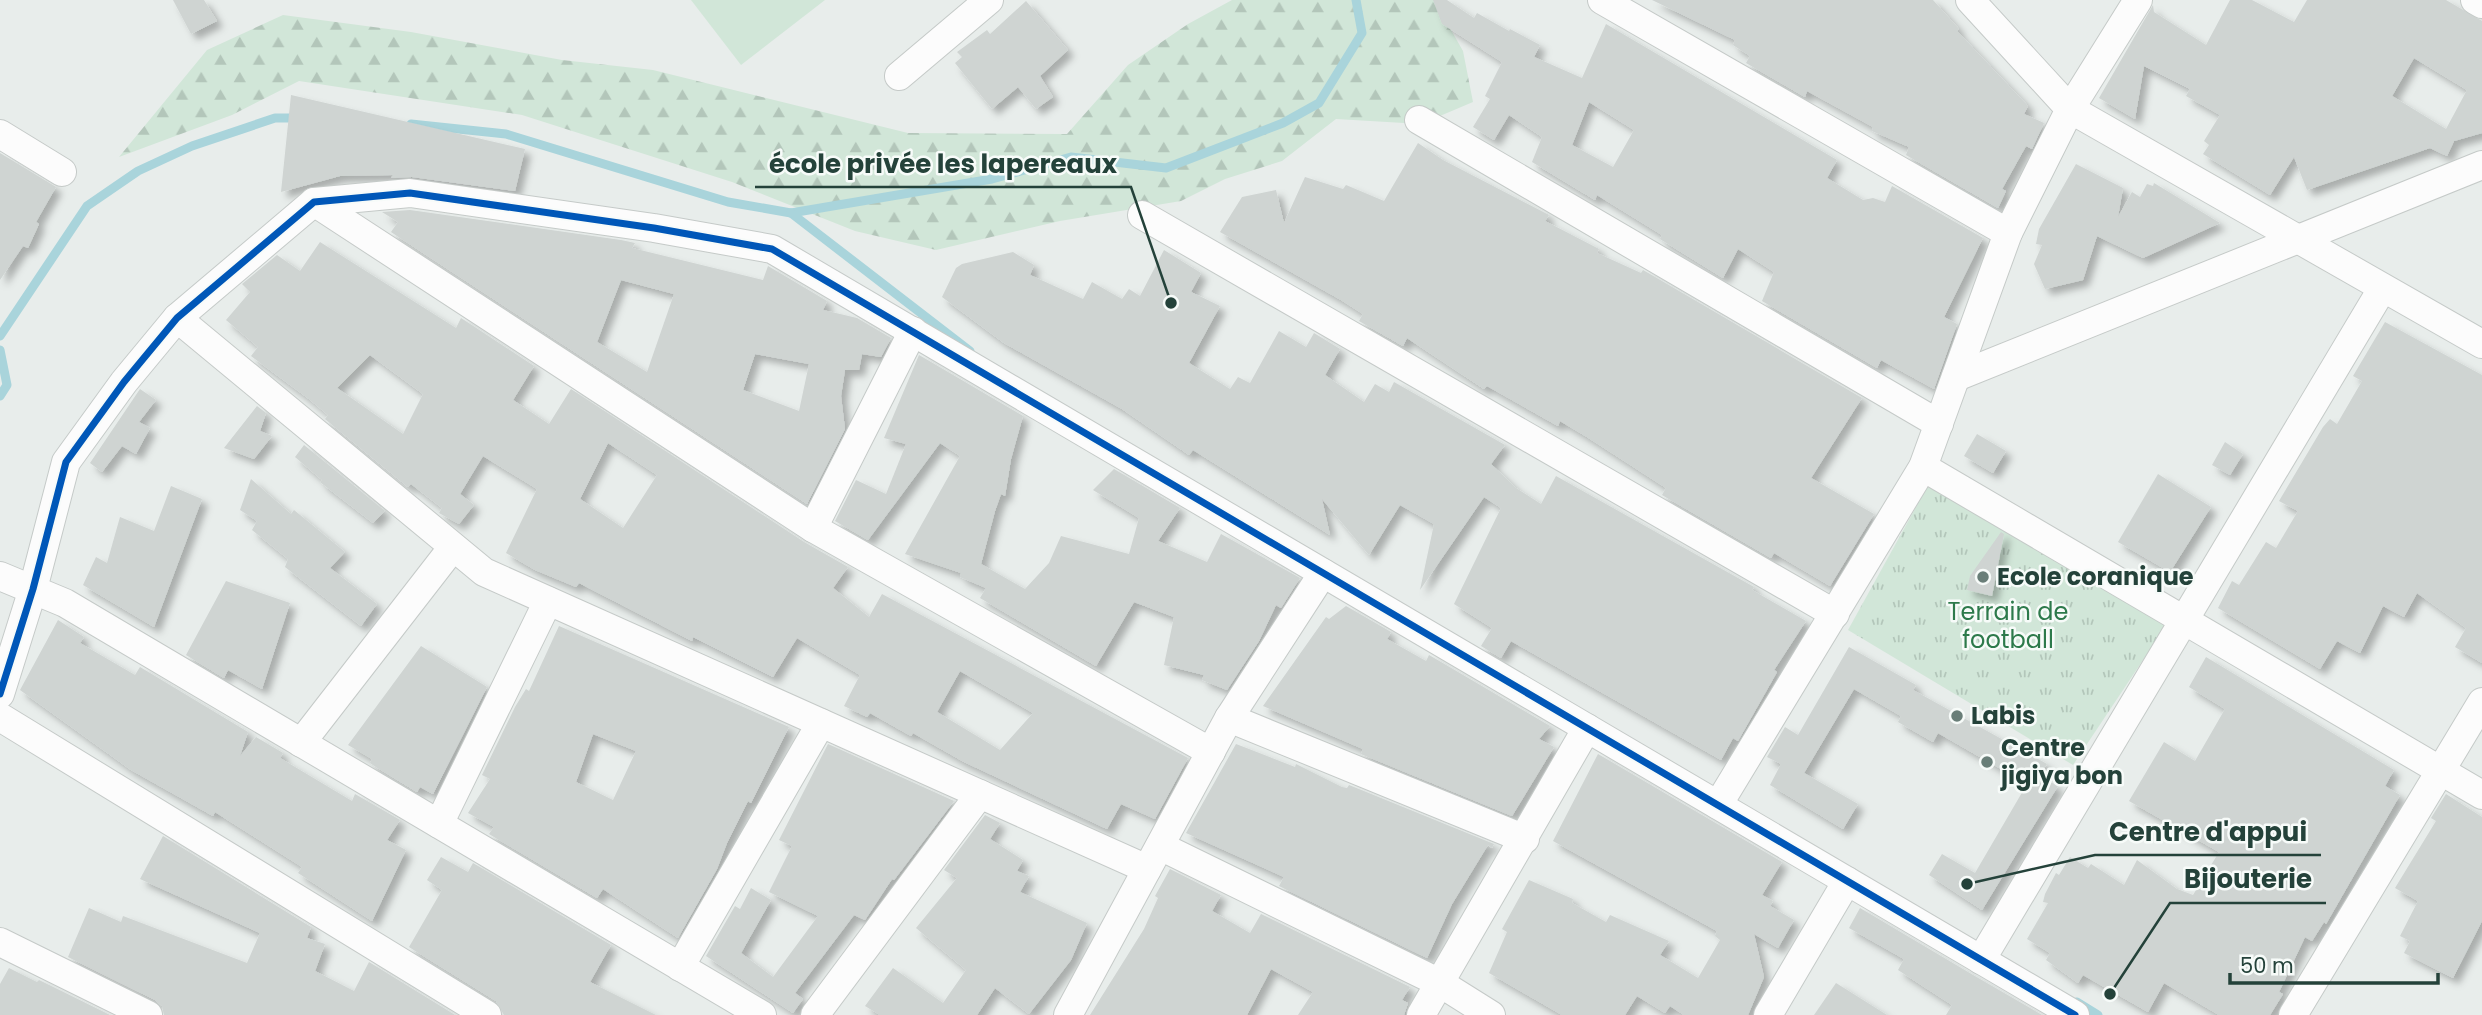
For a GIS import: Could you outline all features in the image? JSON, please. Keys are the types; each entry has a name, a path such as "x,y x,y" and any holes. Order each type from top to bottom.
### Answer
{"street":[{"path":"898,76 989,0"},
{"path":"1602,0 2008,233"},
{"path":"1970,0 2070,109 2482,344"},
{"path":"1718,805 1923,467 2008,233 2070,109 2138,0"},
{"path":"2475,0 2482,4"},
{"path":"1419,120 1939,424"},
{"path":"0,134 62,172"},
{"path":"1956,377 2482,165"},
{"path":"0,694 33,589 66,462 124,382 177,318 314,202 410,193 654,228 772,249 2074,1015"},
{"path":"314,202 813,528 1211,752"},
{"path":"1142,215 1835,614"},
{"path":"1981,960 2382,289"},
{"path":"177,318 484,572 980,794 1153,857 1440,983 1491,1015"},
{"path":"813,528 913,331"},
{"path":"1923,467 2482,795"},
{"path":"301,743 453,547"},
{"path":"1068,1015 1229,718 1323,572"},
{"path":"0,576 65,603 762,1015"},
{"path":"439,824 548,601"},
{"path":"2293,1015 2482,702"},
{"path":"0,717 486,1015"},
{"path":"1229,718 1525,839"},
{"path":"680,967 821,723"},
{"path":"1421,1015 1587,728"},
{"path":"815,1015 980,794"},
{"path":"1768,1015 1847,881"},
{"path":"0,942 148,1015"}],"green space":[{"path":"691,0 825,0 741,65"},
{"path":"1232,0 1434,0 1463,51 1473,102 1421,124 1336,119 1282,161 1225,179 1181,201 1060,221 936,250 855,231 732,182 522,115 299,81 232,115 119,157 207,50 283,15 411,32 562,60 653,70 908,133 1067,134 1128,65 1188,24"},
{"name":"Terrain de football","path":"1931,480 2169,621 2073,765 1848,630"}],"building":[{"path":"173,0 204,0 217,21 191,34"},
{"path":"1433,0 1447,0 1474,18 1477,13 1509,31 1510,29 1540,45 1534,57 1582,78 1606,24 1837,160 1827,178 1863,200 1873,198 1885,202 1892,186 1983,238 1944,317 1957,324 1934,389 1881,360 1877,368 1762,301 1774,272 1738,249 1723,278 1660,239 1662,235 1597,195 1595,200 1532,162 1542,137 1509,115 1494,140 1473,127 1490,99 1485,96 1502,62 1442,24","holes":["1589,102 1634,130 1613,167 1572,145"]},
{"path":"1652,0 1933,0 1959,29 1957,31 2028,106 2024,114 2044,123 2032,149 2026,146 2002,189 2006,191 1998,208 1906,155 1909,147 1872,131 1873,127 1807,91 1805,97 1746,63 1750,56 1733,45 1735,40"},
{"path":"2230,0 2252,0 2294,22 2307,0 2446,0 2482,21 2482,133 2454,141 2447,156 2430,148 2307,190 2294,157 2270,195 2203,154 2209,145 2204,141 2220,115 2186,96 2190,89 2144,66 2135,119 2099,98 2153,5 2154,12 2206,45","holes":["2414,58 2467,90 2446,129 2392,96"]},
{"path":"1026,1 1068,50 1040,76 1053,97 1036,109 1018,87 992,109 955,63 962,57 957,52 987,30 990,34"},
{"path":"291,95 525,149 515,191 412,177 391,178 393,175 340,176 281,192"},
{"path":"1418,143 1443,160 1549,215 1545,221 1599,249 1597,253 1641,273 1643,270 1862,398 1811,478 1874,514 1830,586 1774,553 1771,558 1662,495 1666,488 1560,421 1558,426 1487,386 1484,389 1407,338 1403,346 1359,321 1363,314 1220,232 1242,197 1276,190 1284,223 1305,177 1343,189 1346,185 1384,201"},
{"path":"0,153 56,187 36,222 39,224 28,248 23,246 0,280"},
{"path":"2076,164 2123,188 2118,217 2132,192 2140,197 2147,184 2153,186 2154,183 2220,223 2143,258 2097,236 2083,280 2045,289 2034,264 2042,245 2036,244 2039,229"},
{"path":"410,210 621,240 635,243 632,248 763,280 768,266 827,301 823,310 857,318 891,338 881,357 862,354 859,370 845,370 841,396 845,429 807,504 391,232 398,222 382,212","holes":["621,280 674,294 647,372 597,342","755,354 809,364 799,411 743,390"]},
{"path":"320,242 456,328 461,318 534,366 513,400 549,424 571,389 804,542 848,567 833,588 869,617 882,594 1188,758 1155,819 1121,804 1107,829 964,762 913,733 911,736 870,713 867,717 844,706 860,675 797,638 773,677 693,637 692,641 579,583 576,587 535,570 506,553 537,489 483,456 460,494 474,505 459,524 439,513 442,508 411,484 408,487 325,419 328,415 309,399 251,356 258,347 226,320 250,292 242,284 277,255 300,271","holes":["370,355 423,394 403,434 337,388","608,443 657,475 623,528 580,499","960,671 1033,713 1000,750 937,712"]},
{"path":"1164,250 1201,273 1191,292 1220,306 1189,363 1230,389 1238,377 1250,383 1279,331 1306,347 1314,333 1340,349 1325,375 1364,402 1375,384 1389,392 1394,382 1505,445 1491,464 1516,488 1541,504 1556,476 1754,587 1752,590 1806,621 1774,670 1777,672 1738,741 1733,738 1721,760 1511,641 1501,658 1481,646 1492,628 1454,604 1501,508 1484,497 1420,590 1434,524 1400,505 1369,555 1322,499 1330,535 1193,450 1189,455 1122,409 1004,343 942,297 956,268 962,264 1013,252 1034,265 1030,275 1083,299 1092,282 1122,299 1129,289 1140,296"},
{"path":"2385,322 2482,375 2482,663 2455,647 2466,628 2417,593 2404,617 2383,606 2360,653 2337,641 2320,669 2218,608 2232,581 2239,585 2266,542 2276,548 2298,511 2279,501 2323,427 2330,419 2337,424 2362,381 2353,376"},
{"path":"919,355 1023,416 1011,459 1005,496 1001,494 981,564 1025,589 1049,563 1061,536 1129,554 1139,518 1093,490 1114,469 1180,508 1158,541 1207,562 1221,534 1300,578 1281,608 1276,605 1259,641 1227,690 1202,680 1204,675 1164,665 1174,617 1134,602 1096,666 980,598 986,588 960,577 961,573 905,554 960,456 940,443 868,540 835,521 856,480 886,494 906,444 884,438"},
{"path":"140,389 156,400 139,422 150,428 136,454 122,446 102,472 90,463"},
{"path":"257,406 266,413 260,431 272,436 254,459 224,448"},
{"path":"1977,434 2006,451 1993,473 1964,456"},
{"path":"2225,442 2243,454 2230,475 2212,465"},
{"path":"304,445 385,511 373,523 320,482 322,480 295,457"},
{"path":"2158,474 2211,507 2170,572 2118,542"},
{"path":"251,479 291,514 294,510 345,552 330,568 377,604 361,626 285,567 288,559 252,530 257,521 240,510"},
{"path":"171,486 202,499 154,627 83,585 96,557 107,563 120,517 154,531"},
{"path":"2001,532 2004,534 1992,596 1967,590 1970,576"},
{"path":"226,581 290,603 262,689 228,670 224,678 186,655"},
{"path":"1346,606 1391,632 1387,639 1426,661 1429,655 1550,726 1539,739 1554,747 1512,816 1361,754 1363,749 1263,706 1326,617 1329,619"},
{"path":"58,620 84,637 80,643 135,675 140,667 248,732 240,756 256,737 283,753 280,758 352,801 355,794 400,820 387,840 406,850 372,921 298,873 302,867 215,812 213,816 131,770 20,690"},
{"path":"559,626 789,727 751,803 748,801 717,869 678,938 603,889 597,898 489,834 494,827 468,813 490,779 482,775 515,707 526,689 529,691","holes":["593,734 636,751 613,800 576,782"]},
{"path":"421,646 487,687 433,794 420,787 417,792 370,763 372,759 348,745"},
{"path":"1849,647 1916,685 1913,690 2047,764 2039,776 2058,786 1982,910 1929,875 1942,854 1975,873 2027,784 1938,733 1933,742 1898,722 1901,716 1854,689 1804,773 1858,804 1843,829 1770,785 1781,764 1767,757 1785,727 1798,735"},
{"path":"2206,657 2394,770 2385,786 2400,795 2326,924 2324,922 2312,941 2305,937 2279,992 2283,994 2270,1015 2219,1015 2164,983 2148,1012 2083,975 2078,983 2046,960 2050,953 2027,939 2048,903 2043,902 2045,894 2056,873 2059,875 2070,857 2088,868 2091,864 2124,885 2137,860 2177,889 2193,895 2219,852 2129,801 2164,742 2195,761 2225,709 2189,687"},
{"path":"828,744 954,801 894,880 892,879 865,920 854,915 795,993 803,999 793,1013 706,956 735,906 740,909 751,888 771,900 741,953 773,977 818,916 769,892 792,846 779,840"},
{"path":"1236,744 1295,767 1296,764 1342,787 1347,788 1349,785 1494,844 1492,848 1488,845 1452,904 1427,958 1279,886 1284,877 1186,833"},
{"path":"1598,754 1782,862 1762,895 1773,901 1770,906 1794,920 1778,948 1754,934 1764,977 1748,1015 1684,1015 1670,1006 1665,1013 1637,996 1625,1015 1562,1015 1489,973 1507,932 1502,929 1529,880 1573,899 1572,903 1606,922 1610,915 1669,941 1660,955 1698,978 1720,940 1715,936 1717,931 1553,841"},
{"path":"2446,794 2482,817 2482,921 2453,978 2404,953 2410,941 2400,936 2418,901 2395,888 2436,821 2431,818"},
{"path":"985,815 1000,823 990,839 1023,860 1017,871 1029,876 1020,892 1087,923 1071,960 1029,1014 995,988 977,1015 880,1015 865,1006 893,968 943,1003 966,970 916,928 957,878 944,870"},
{"path":"163,836 311,927 307,938 325,944 315,971 354,991 369,962 455,1015 164,1015 162,1006 155,1000 68,957 89,908 121,922 123,916 247,963 260,933 140,879"},
{"path":"441,857 468,872 473,863 611,945 590,982 656,1015 504,1015 496,1001 409,947 442,890 427,880"},
{"path":"1170,869 1221,895 1212,911 1250,933 1261,914 1410,987 1402,1000 1408,1003 1404,1015 1298,1015 1313,992 1271,969 1247,1015 1090,1015 1144,929 1158,898 1155,896"},
{"path":"1860,908 2042,1015 1946,1015 1952,1005 1898,970 1904,959 1849,928"},
{"path":"9,968 110,1015 0,1015 0,984"},
{"path":"1836,983 1887,1015 1814,1015"}],"waterway":[{"path":"411,124 506,134 728,202 791,213 992,179 1071,157 1166,168 1283,123 1319,103 1362,33 1356,0"},
{"path":"0,336 87,206 138,171 192,146 275,118 299,118"},
{"path":"791,213 970,351"},
{"path":"0,350 7,385 0,396"},
{"path":"2077,1002 2098,1015"}],"cycle path":[{"path":"0,694 33,589 66,462 124,382 177,318 314,202 410,193 654,228 772,249 2075,1015"}],"place":[{"name":"école privée les lapereaux","path":"1171,303"},
{"name":"Ecole coranique","path":"1983,577"},
{"name":"Labis","path":"1957,716"},
{"name":"Centre jigiya bon","path":"1987,762"},
{"name":"Centre d'appui","path":"1967,884"},
{"name":"Bijouterie","path":"2110,994"}]}
